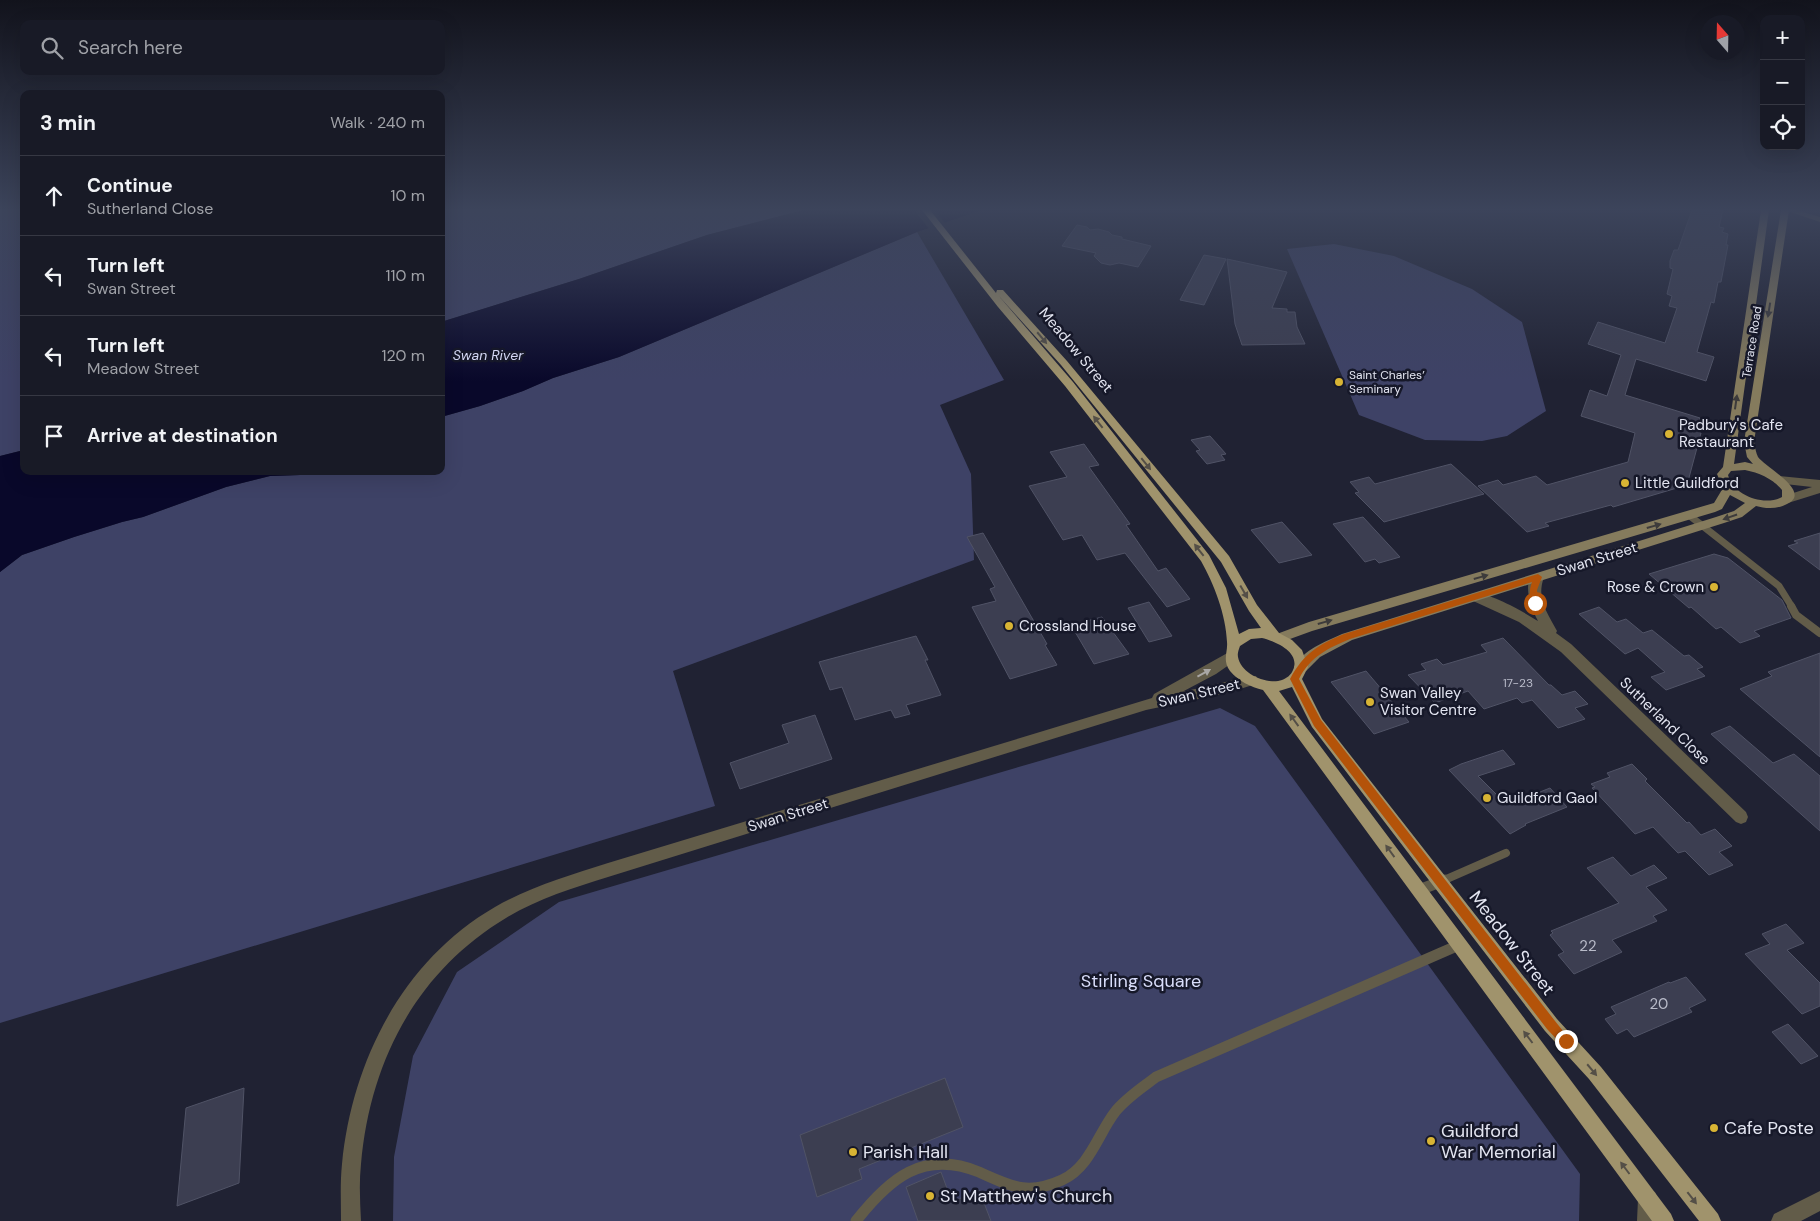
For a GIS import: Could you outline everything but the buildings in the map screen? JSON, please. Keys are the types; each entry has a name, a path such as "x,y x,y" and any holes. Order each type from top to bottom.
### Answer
{"main road":[{"name":"Meadow Street","path":"971,267 1001,305 1069,384 1205,558 1220,587 1229,615 1233,649"},
{"name":"Meadow Street","path":"975,267 1038,333 1225,559 1253,608 1277,637"},
{"path":"1255,633 1277,637 1289,644 1297,653 1298,673 1280,686 1268,686 1251,680 1237,669 1233,649 1243,636 1255,633"},
{"name":"Meadow Street","path":"1298,673 1317,723 1551,1025 1594,1073 1711,1221"},
{"path":"1268,686 1664,1221"}],"street":[{"name":"Terrace Road","path":"1728,488 1722,479 1722,474 1728,468 1757,267"},
{"name":"Terrace Road","path":"1766,472 1752,457 1750,442 1777,267"},
{"path":"1728,468 1745,466 1766,472 1779,480 1788,490 1788,499"},
{"path":"1728,488 1754,502 1773,505 1818,490 1819,485 1779,480"},
{"name":"Swan Street","path":"1277,637 1690,516 1718,506 1728,488"},
{"name":"Swan Street","path":"1298,673 1315,652 1347,636 1702,526 1738,514 1754,502"},
{"name":"Sutherland Close","path":"1538,577 1533,590 1536,606 1546,625 1566,648 1742,817"},
{"name":"Sutherland Close","path":"1475,597 1503,607 1534,624 1566,648"},
{"name":"Swan Street","path":"1146,705 1211,670 1233,649"},
{"name":"Swan Street","path":"351,1221 352,1158 362,1102 380,1046 409,999 444,956 498,914 518,903 562,885 1146,705 1227,688 1251,680"},
{"path":"1647,1221 1648,1199"},
{"path":"1781,1221 1820,1201"}],"lane":[{"path":"1690,516 1779,586 1796,615 1820,633"},
{"path":"1419,890 1473,870 1506,853"},
{"path":"856,1221 878,1193 900,1176 918,1167 943,1163 958,1165 1019,1188 1041,1186 1064,1179 1079,1168 1116,1111 1156,1078 1459,945"}],"green space":[{"path":"0,267 20,267 20,451 0,456"},
{"path":"445,267 614,267 445,321"},
{"path":"834,267 938,267 1004,380 940,405 971,474 974,560 673,671 715,806 0,1023 0,572 22,555 74,537 143,517 226,487 270,476 445,475 445,416 480,406 553,378 619,357"},
{"path":"1295,267 1420,267 1472,289 1522,322 1546,411 1507,436 1482,441 1425,440 1359,415"},
{"name":"Stirling Square","path":"1220,708 1255,726 1580,1174 1579,1221 393,1221 394,1157 413,1056 457,972 559,902"}],"water":[{"name":"Swan River","path":"614,267 834,267 619,357 553,378 480,406 445,416 445,321"},
{"path":"20,451 20,475 300,475 270,476 226,487 143,517 74,537 22,555 0,572 0,456"}],"place":[{"name":"Saint Charles’ Seminary","path":"1339,382"},
{"name":"Padbury's Cafe Restaurant","path":"1669,434"},
{"name":"Little Guildford","path":"1625,483"},
{"name":"Rose & Crown","path":"1714,587"},
{"name":"Crossland House","path":"1009,626"},
{"name":"Swan Valley Visitor Centre","path":"1370,702"},
{"name":"Guildford Gaol","path":"1487,798"},
{"name":"Cafe Poste","path":"1714,1128"},
{"name":"Guildford War Memorial","path":"1431,1141"},
{"name":"Parish Hall","path":"853,1152"},
{"name":"St Matthew's Church","path":"930,1196"}],"route":[{"path":"1535,603 1533,590 1538,577 1347,636 1315,652 1301,667 1295,679 1317,723 1551,1025 1566,1041"}]}
